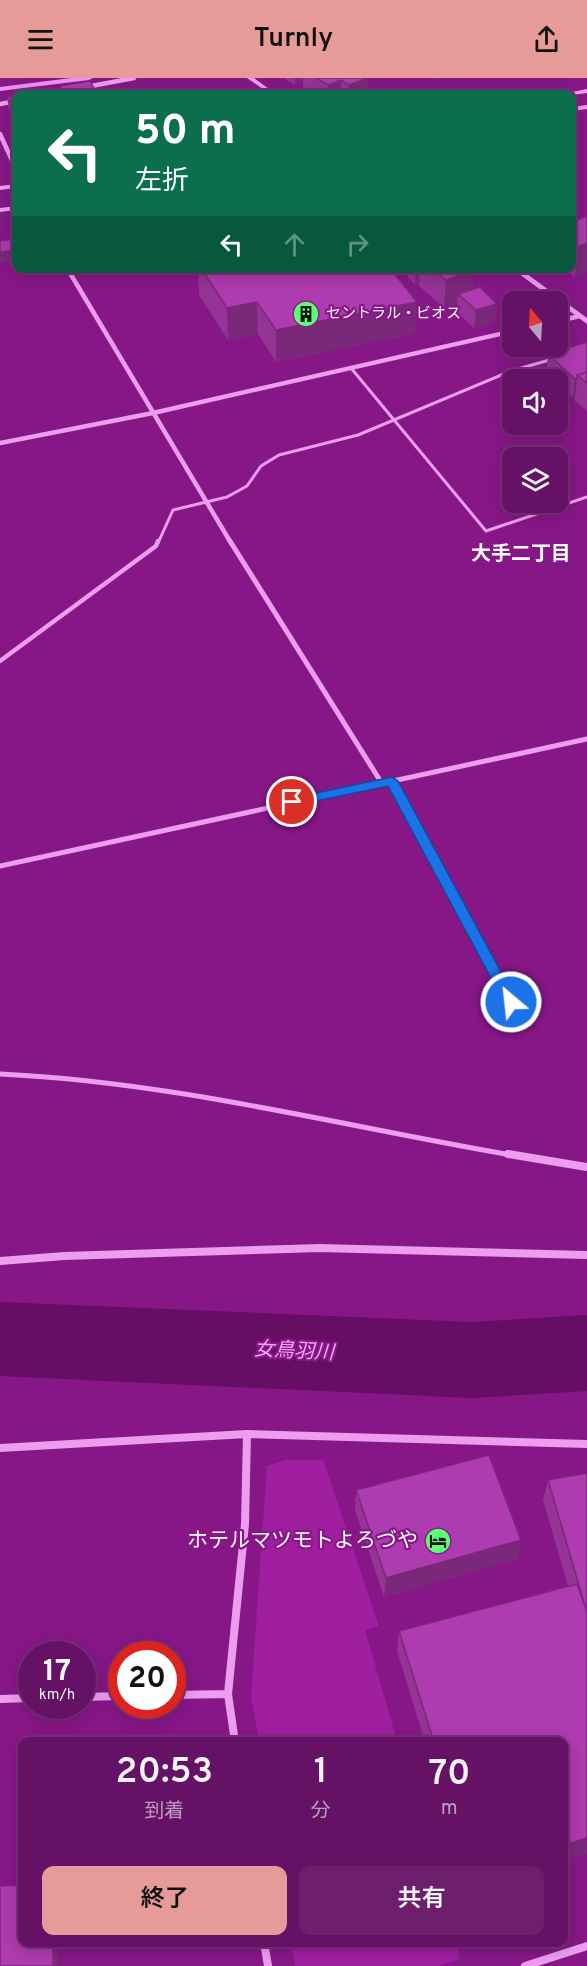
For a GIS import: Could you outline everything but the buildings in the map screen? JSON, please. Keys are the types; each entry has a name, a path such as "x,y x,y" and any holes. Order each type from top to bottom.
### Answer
{"street":[{"path":"82,88 134,78"},
{"path":"250,78 267,90"},
{"path":"0,134 12,160"},
{"path":"71,273 206,502 381,782"},
{"path":"521,273 587,322"},
{"path":"568,319 579,316"},
{"path":"0,443 153,413 502,334"},
{"path":"0,866 587,739"},
{"path":"0,1074 52,1075 198,1097 587,1167"},
{"path":"0,1261 64,1256 320,1248 587,1255"},
{"path":"0,1448 247,1434 587,1444"},
{"path":"234,1737 228,1694 245,1524 247,1434"},
{"path":"186,1695 228,1694"},
{"path":"0,1699 18,1698"},
{"path":"525,1966 587,1946"},
{"path":"265,1947 268,1966"}],"lane":[{"path":"0,661 156,546 173,510 227,497 247,486 261,466 279,455 358,435 511,371 554,359"},
{"path":"351,368 486,531 587,497"},
{"path":"392,781 511,1002"}],"shaded area":[{"path":"286,1460 323,1460 379,1626 365,1630 396,1737 258,1737 251,1697 267,1466"},
{"path":"292,1947 456,1947 460,1959 438,1966 295,1966"}],"waterway":[{"path":"0,89 89,78"},
{"name":"女鳥羽川","path":"0,1339 471,1360 587,1353"}],"place":[{"name":"セントラル・ビオス","path":"306,314"},
{"name":"ホテルマツモトよろづや","path":"438,1541"}],"district":[{"name":"大手二丁目","path":"521,555"}],"route":[{"path":"292,802 392,781 511,1002"}]}
